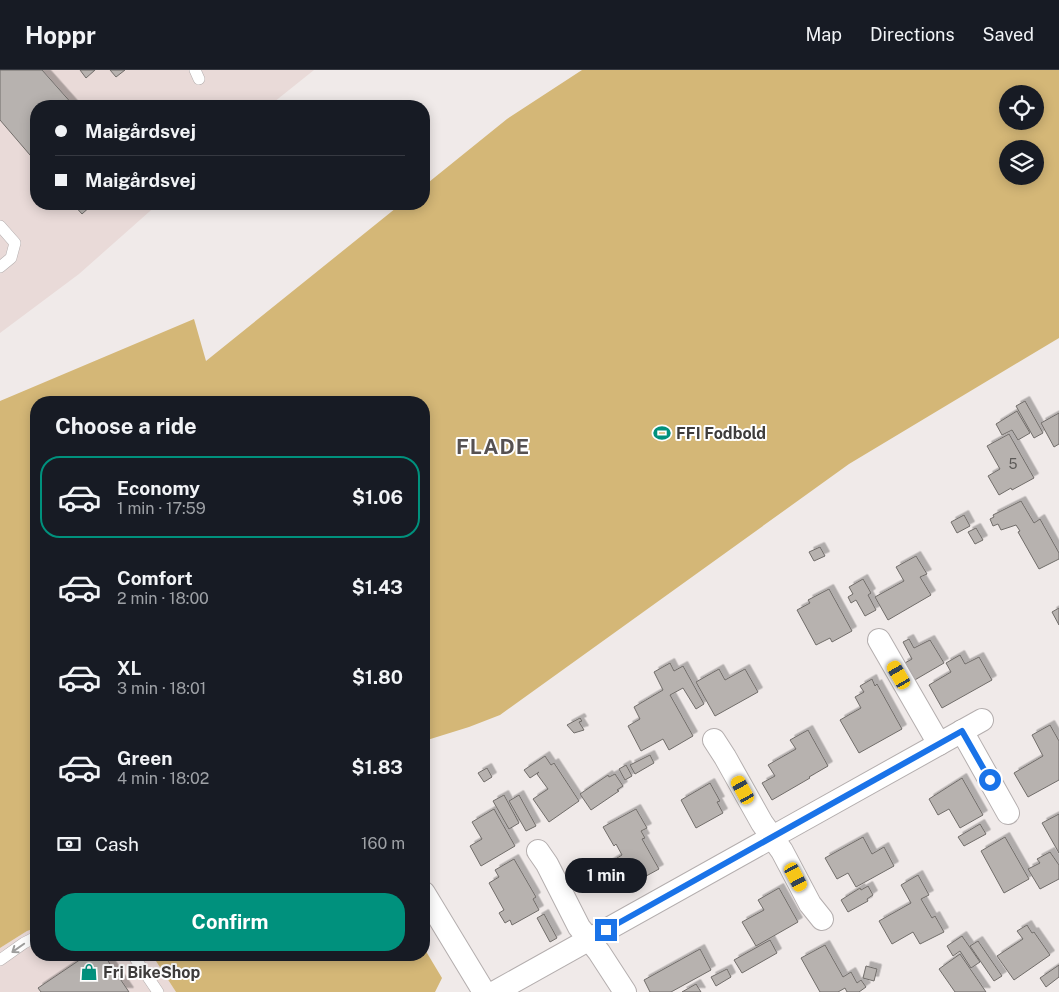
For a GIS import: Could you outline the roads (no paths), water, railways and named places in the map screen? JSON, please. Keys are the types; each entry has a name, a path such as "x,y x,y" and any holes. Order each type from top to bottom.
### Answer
{"street":[{"path":"879,640 939,744"},
{"path":"495,992 982,720"},
{"path":"962,731 1008,813"},
{"path":"714,740 782,851 810,904 822,919"},
{"path":"538,851 547,864 579,927 626,992"},
{"path":"430,903 484,992"}],"lane":[{"path":"0,226 15,243 11,258 0,267"},
{"path":"0,960 30,940"},
{"path":"137,961 158,992"}],"place":[{"name":"FFI Fodbold","path":"662,433"},
{"name":"Fri BikeShop","path":"89,972"}],"district":[{"name":"FLADE","path":"493,447"}]}
